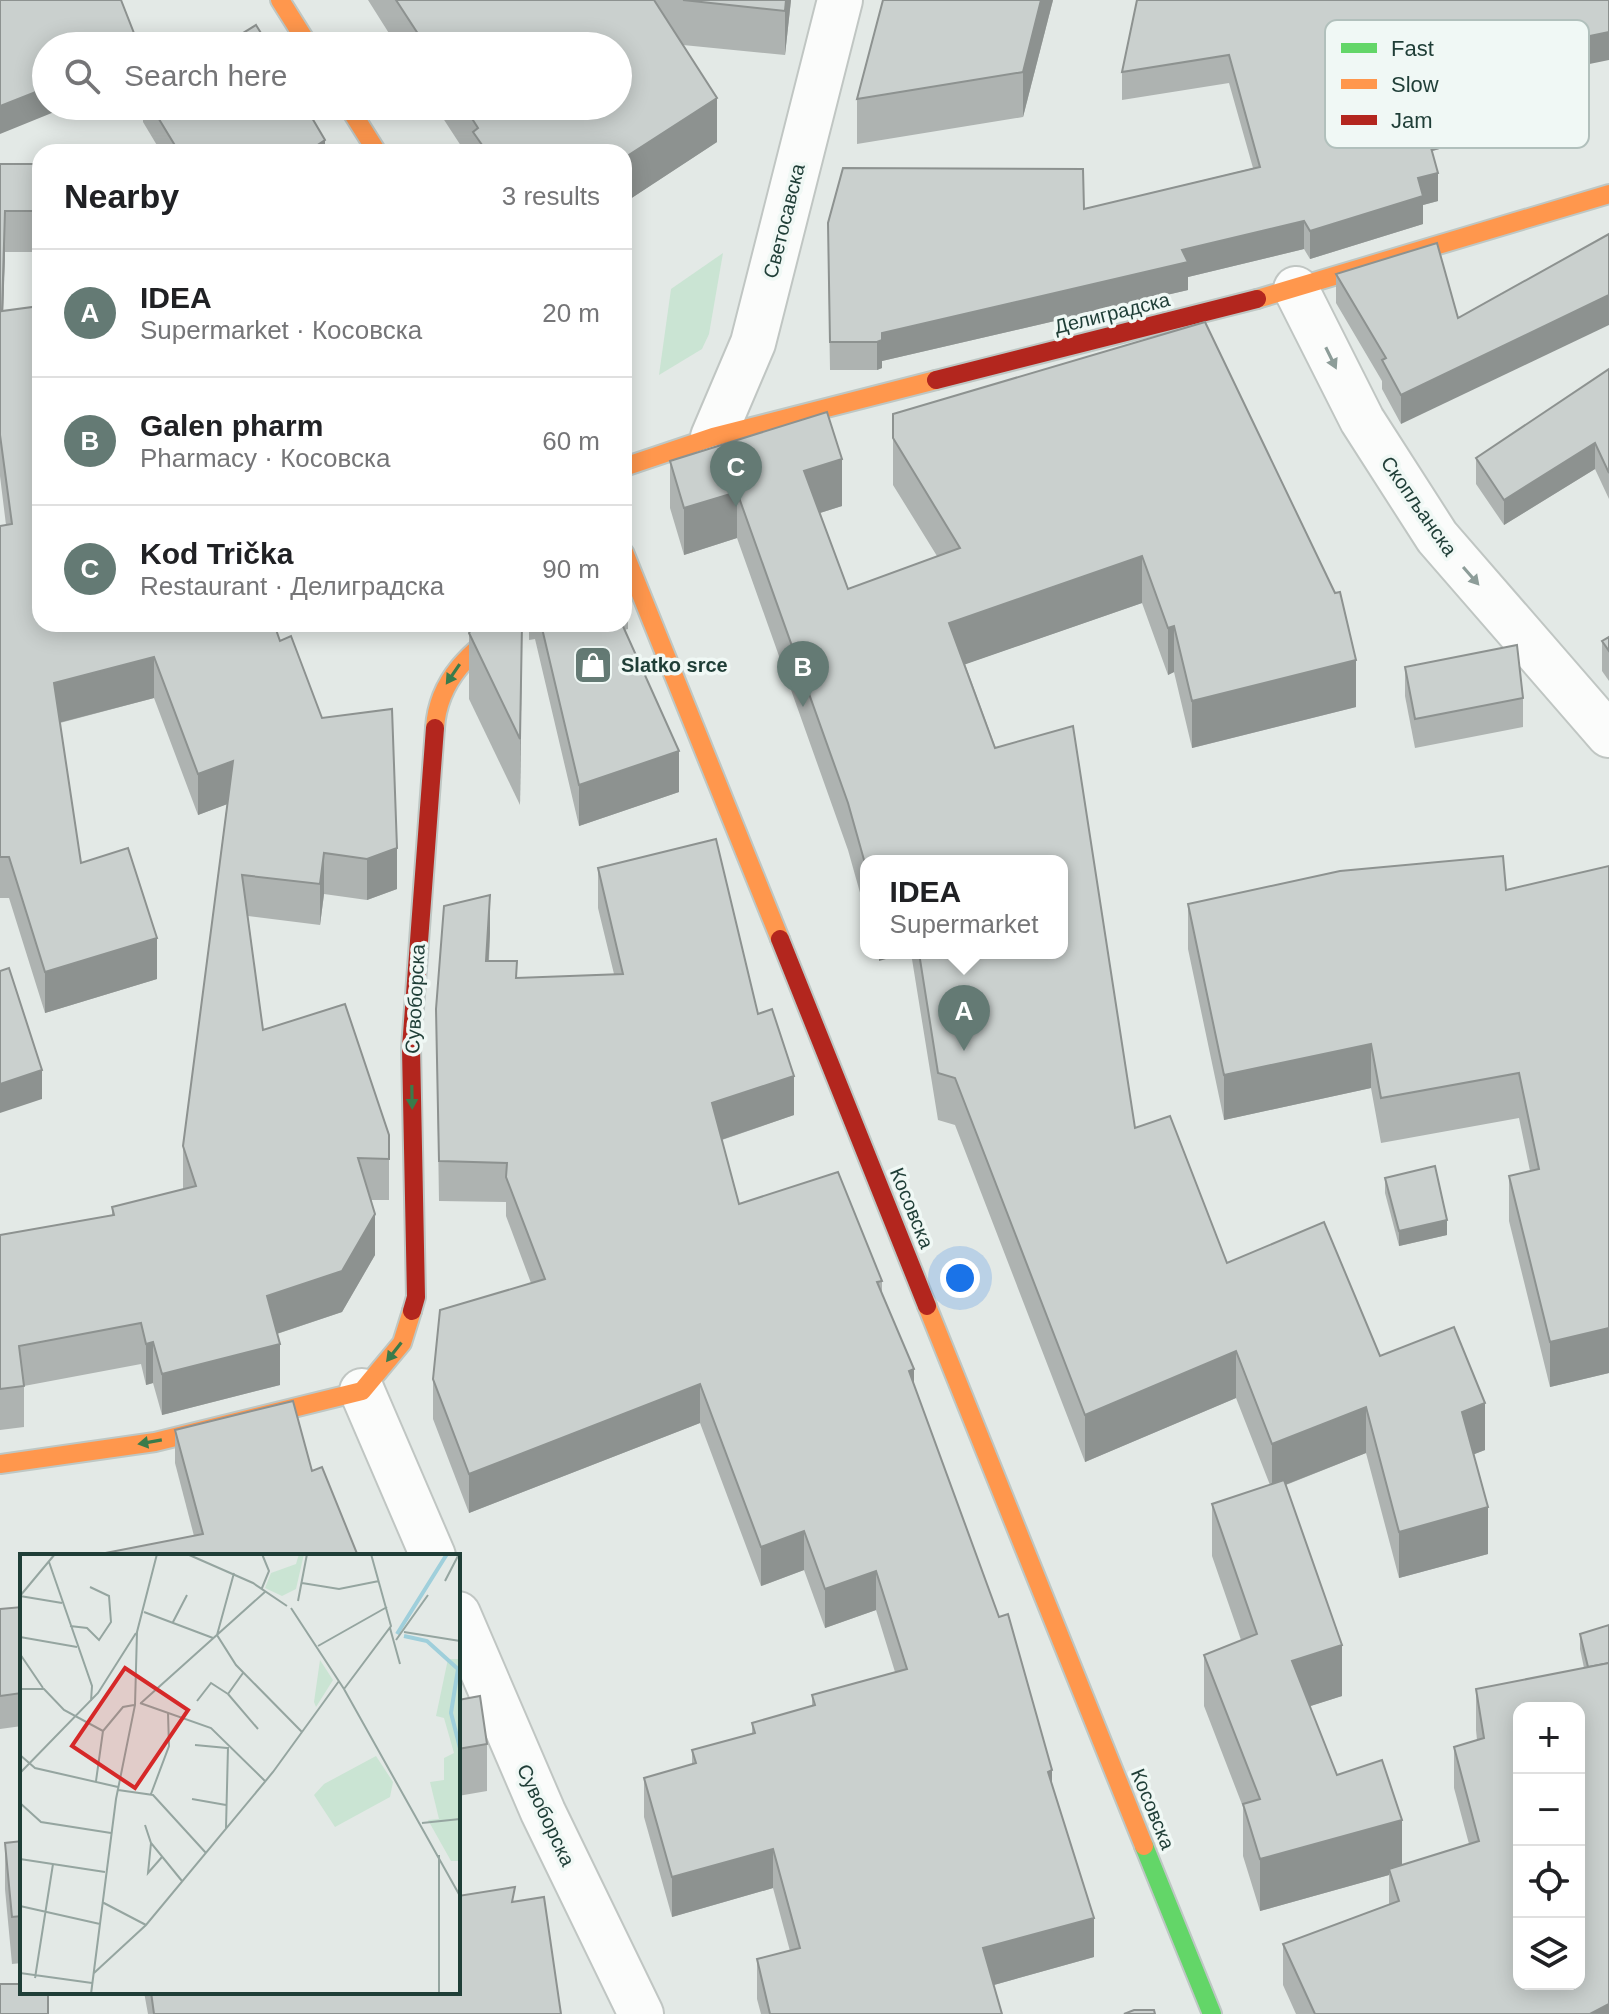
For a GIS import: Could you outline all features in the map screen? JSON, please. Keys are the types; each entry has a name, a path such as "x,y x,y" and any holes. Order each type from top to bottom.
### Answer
{"street":[{"path":"280,0 300,32"},
{"name":"Светосавска","path":"713,437 753,343 840,0"},
{"path":"357,120 372,144"},
{"name":"Делиградска","path":"632,464 713,437 1296,289 1609,194"},
{"name":"Скопљанска","path":"1296,289 1362,420 1437,537 1609,735"},
{"name":"Косовска","path":"632,572 1212,2014"},
{"name":"Сувоборска","path":"362,1391 402,1343 416,1297 411,1048 436,712 446,683 470,650 498,632"},
{"path":"0,1464 155,1442 362,1391 432,1554"},
{"name":"Сувоборска","path":"460,1619 543,1812 641,2014"}],"green space":[{"path":"723,253 709,334 702,349 659,375 671,289"}],"building":[{"path":"0,0 121,0 134,32 32,32 32,93 0,106"},
{"path":"396,0 654,0 717,98 632,153 632,144 481,144 473,132 478,128 473,120 632,120 632,32 417,32"},
{"path":"683,0 786,0 785,11"},
{"path":"883,0 1041,0 1023,72 857,99"},
{"path":"1137,0 1609,0 1609,32 1589,36 1589,20 1325,20 1325,148 1431,148 1438,173 1418,178 1423,196 1310,231 1304,221 1182,250 1188,262 882,333 882,340 877,342 830,342 828,223 843,168 1083,169 1084,209 1260,167 1229,55 1122,72"},
{"path":"256,25 260,32 245,32"},
{"path":"160,120 313,120 325,140 319,144 174,144"},
{"path":"0,164 32,164 32,211 5,211 2,311 32,307 32,632 277,632 280,641 291,636 322,718 392,709 397,848 367,859 324,853 320,884 242,875 263,1030 345,1004 389,1135 389,1159 358,1158 375,1214 342,1271 267,1296 280,1344 162,1374 153,1342 146,1344 141,1323 19,1346 24,1386 0,1389 0,1235 114,1215 112,1207 196,1186 183,1146 233,761 198,774 154,657 54,683 81,863 128,848 157,938 45,972 9,857 0,857 0,526 12,524 0,435"},
{"path":"1609,234 1609,295 1401,395 1382,360 1386,358 1336,274 1437,243 1458,318"},
{"path":"1205,322 1335,593 1340,592 1356,660 1192,701 1174,626 1168,628 1142,556 949,623 995,748 1073,726 1135,1128 1170,1116 1227,1263 1324,1222 1380,1356 1454,1327 1485,1403 1462,1412 1488,1507 1399,1532 1366,1407 1272,1444 1236,1351 1085,1415 955,1078 938,1073 920,959 1068,959 1068,855 863,855 848,803 737,492 684,508 670,461 827,412 842,459 804,471 848,589 960,548 893,438 893,414"},
{"path":"1609,369 1609,473 1595,443 1504,500 1476,458"},
{"path":"522,632 520,739 469,633"},
{"path":"543,632 626,632 679,751 579,785"},
{"path":"1609,637 1609,651 1602,641"},
{"path":"1517,645 1523,698 1415,719 1405,667"},
{"path":"716,839 758,1014 772,1009 794,1076 712,1103 739,1204 838,1172 882,1281 877,1282 914,1369 909,1371 999,1617 1008,1614 1052,1770 1048,1772 1094,1918 983,1948 1002,2014 770,2014 757,1959 800,1948 773,1849 672,1877 644,1778 696,1763 692,1750 755,1733 752,1723 815,1705 812,1695 907,1669 876,1571 825,1589 804,1531 761,1547 700,1384 469,1474 433,1379 440,1310 545,1279 506,1177 507,1163 439,1161 436,1009 444,906 490,895 486,961 517,961 516,978 623,974 598,868"},
{"path":"1503,856 1506,890 1609,866 1609,1328 1550,1342 1509,1176 1539,1169 1519,1073 1381,1098 1371,1044 1224,1075 1188,904 1340,871"},
{"path":"9,968 42,1070 0,1084 0,971"},
{"path":"1435,1166 1447,1220 1399,1231 1385,1178"},
{"path":"293,1401 312,1471 322,1467 357,1554 100,1554 203,1534 175,1430"},
{"path":"1284,1480 1342,1645 1292,1661 1337,1775 1382,1760 1402,1820 1260,1859 1243,1804 1260,1799 1204,1655 1257,1634 1212,1504"},
{"path":"20,1607 20,1693 0,1696 0,1609"},
{"path":"1609,1625 1609,1663 1588,1667 1580,1634"},
{"path":"1609,1663 1609,2004 1590,2014 1315,2014 1283,1944 1399,1901 1389,1869 1479,1841 1454,1747 1484,1738 1476,1689"},
{"path":"480,1696 487,1744 460,1749 460,1700"},
{"path":"20,1841 20,1916 12,1917 5,1843"},
{"path":"515,1887 512,1902 544,1897 561,2014 154,2014 151,1994 460,1994 460,1896"},
{"path":"0,1984 20,1984 20,1994 48,1994 48,2014 0,2014"},
{"path":"1134,2010 1154,2010 1155,2014 1124,2014"}],"traffic: fast":[{"path":"1144,1846 1212,2014"}],"traffic: slow":[{"path":"280,0 300,32"},
{"path":"357,120 372,144"},
{"path":"1257,299 1609,194"},
{"path":"632,464 713,437 936,380"},
{"path":"632,572 780,939"},
{"path":"435,728 438,710 450,680 471,655 500,632"},
{"path":"927,1306 1144,1846"},
{"path":"0,1464 155,1442 362,1391 402,1343 412,1311"}],"traffic: jam":[{"path":"936,380 1257,299"},
{"path":"412,1311 416,1297 411,1048 435,728"},
{"path":"780,939 927,1306"}],"place":[{"name":"Kod Trička","path":"736,507"},
{"name":"Slatko srce","path":"593,665"},
{"name":"Galen pharm","path":"803,707"},
{"name":"IDEA","path":"964,1051"}]}
